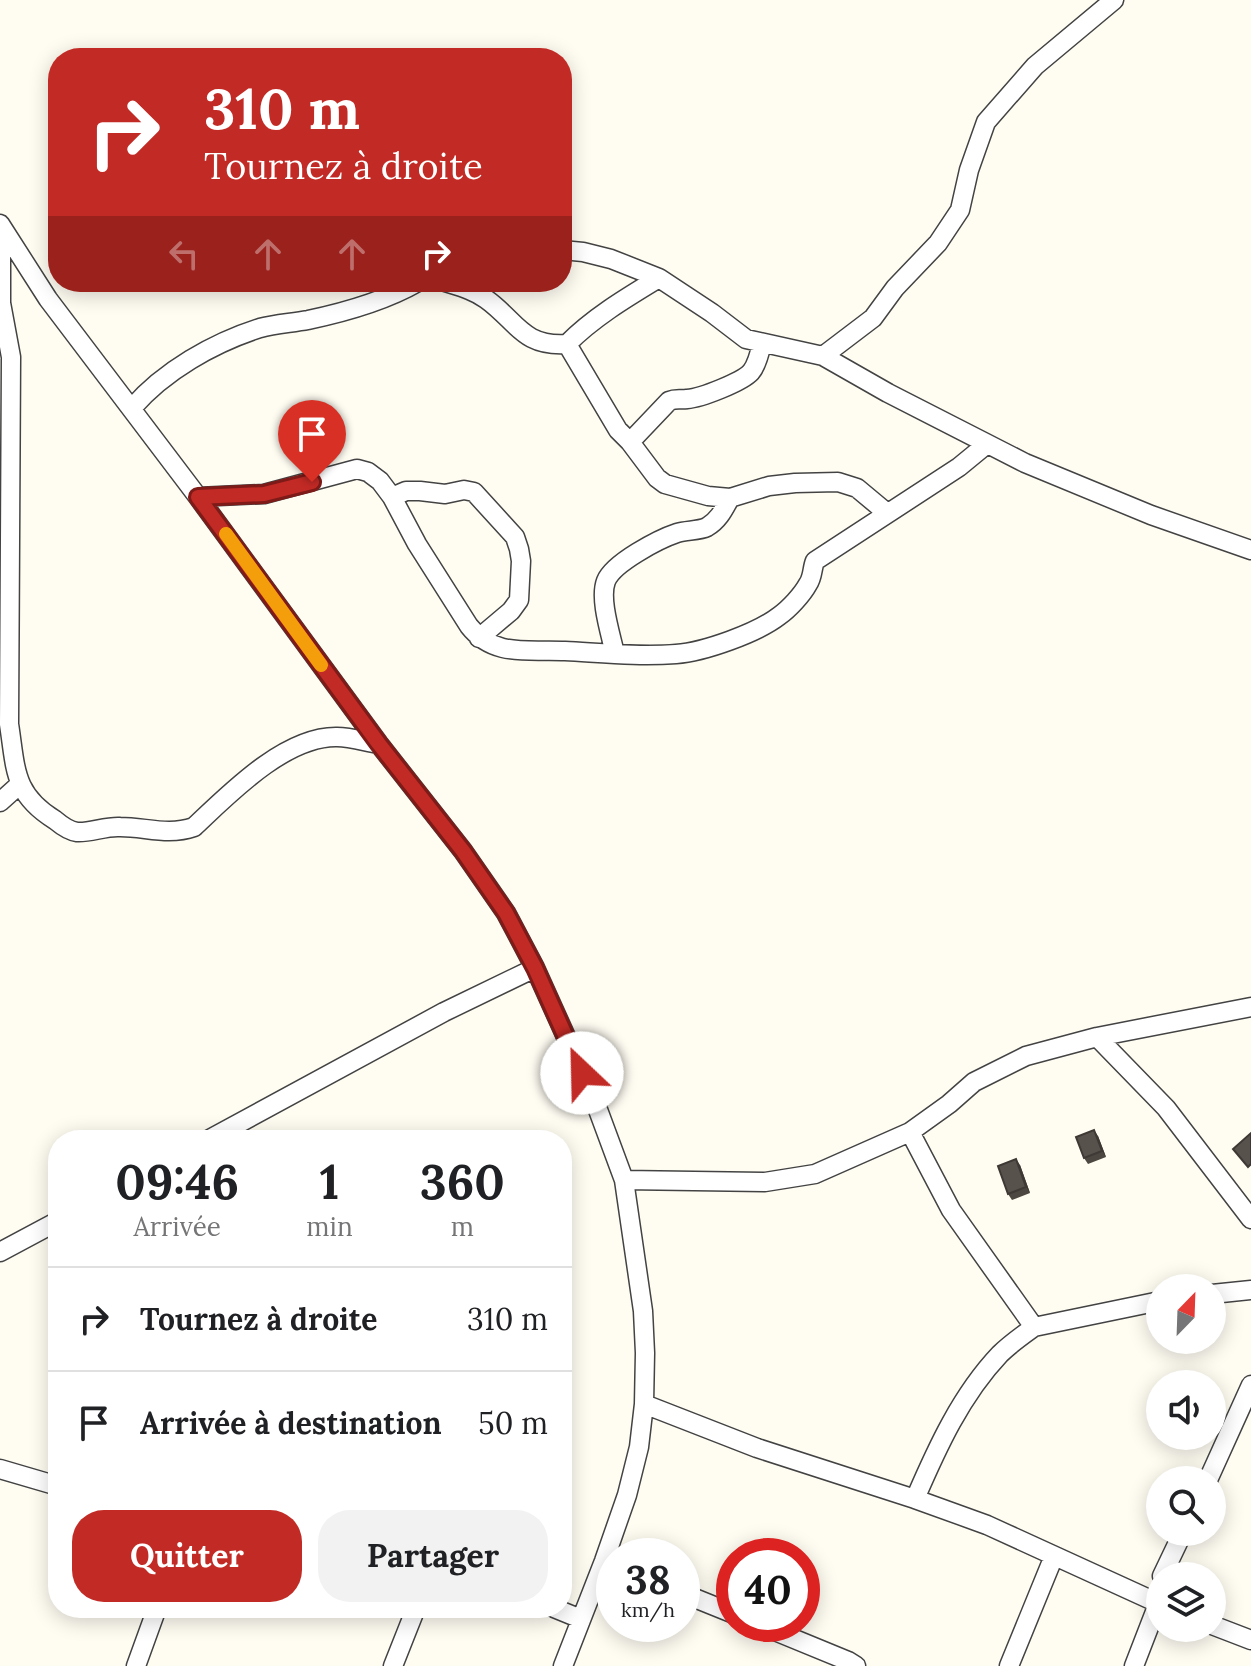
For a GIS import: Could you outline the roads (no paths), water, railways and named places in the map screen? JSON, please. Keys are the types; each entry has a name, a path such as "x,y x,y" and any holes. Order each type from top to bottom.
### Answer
{"street":[{"path":"823,356 873,318 895,288 938,243 960,210 969,170 986,122 1035,66 1114,0"},
{"path":"1,225 48,299 379,744 463,851 506,913 535,968 594,1099 624,1180 643,1311 644,1404 639,1447 616,1538"},
{"path":"1,225 1,303 11,357 9,724 19,785 32,803 70,830 121,827 172,833 194,827 258,768 299,746 336,737 379,744"},
{"path":"572,251 611,259 659,278 746,339 823,356 1025,463 1137,510 1251,550"},
{"path":"475,292 490,301 509,322 534,341 559,345 567,344 615,304 659,278"},
{"path":"132,408 148,390 210,348 261,328 354,308 398,292"},
{"path":"630,442 674,398 712,394 750,373 762,343"},
{"path":"567,344 618,430 665,484 708,496 730,498 769,486 838,482 857,488 887,513"},
{"path":"198,497 264,494 357,469 368,472 380,481 392,497 417,544 479,638 506,650 679,654 736,639 780,616 806,587 815,561 959,467 987,444"},
{"path":"392,497 406,491 445,494 464,490 474,492 515,537 521,561 519,600 511,611 479,638"},
{"path":"615,654 604,599 606,581 615,569 647,547 672,535 705,528 721,514 730,498"},
{"path":"0,802 19,785"},
{"path":"226,1130 444,1012 535,968"},
{"path":"624,1180 765,1182 815,1174 910,1132 974,1082 1026,1056 1097,1037 1248,1010"},
{"path":"1097,1037 1166,1108 1251,1219"},
{"path":"910,1132 951,1210 1034,1327"},
{"path":"0,1252 48,1226"},
{"path":"1226,1293 1251,1290"},
{"path":"915,1499 934,1455 961,1406 1002,1352 1034,1327 1146,1304"},
{"path":"1214,1466 1251,1385"},
{"path":"644,1404 757,1448 987,1525 1146,1598"},
{"path":"0,1469 48,1483"},
{"path":"1009,1666 1054,1556"},
{"path":"563,1666 596,1589"},
{"path":"572,1615 581,1619"},
{"path":"136,1666 153,1618"},
{"path":"393,1666 412,1618"},
{"path":"1226,1630 1251,1640"},
{"path":"1134,1666 1146,1632"},
{"path":"802,1642 856,1666"}]}
